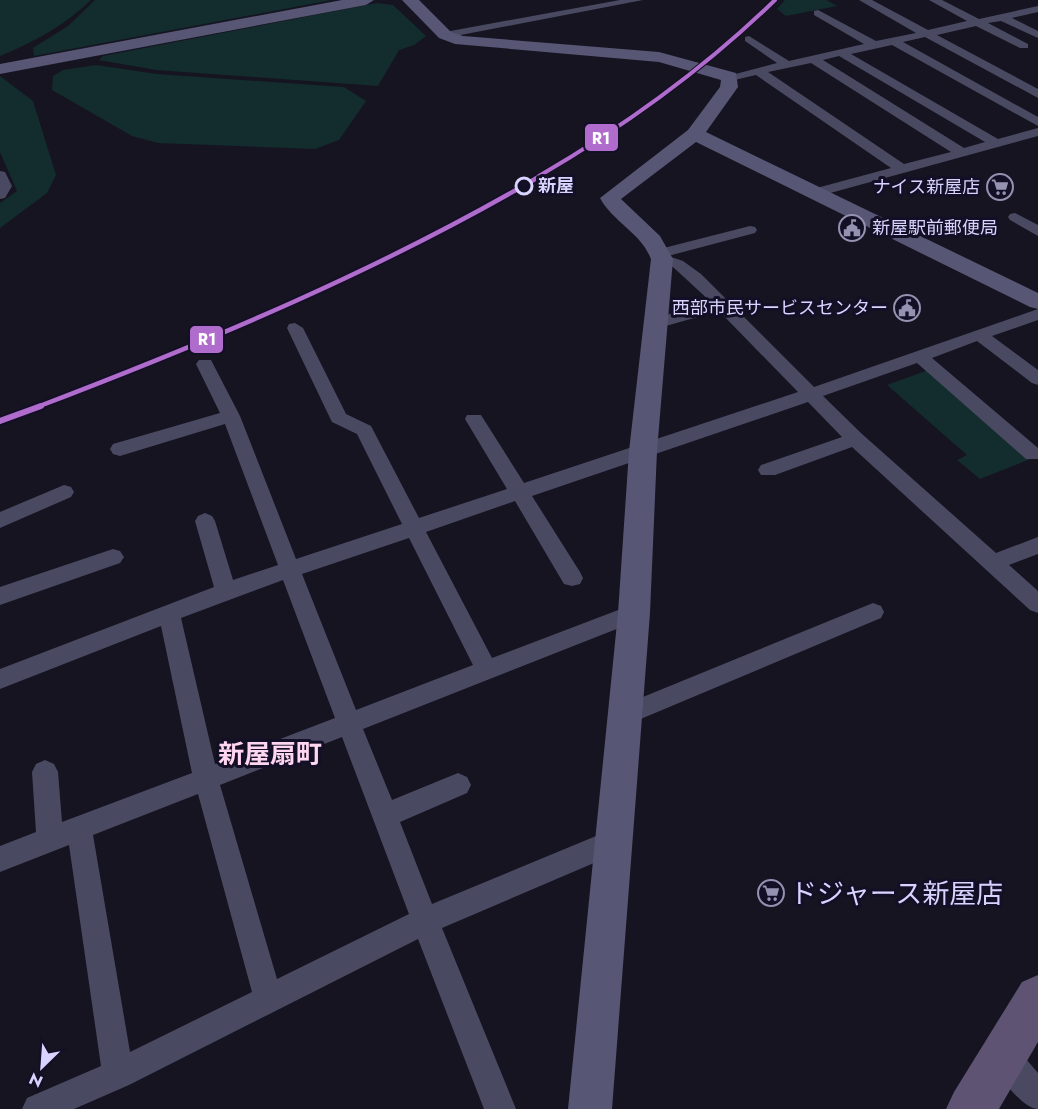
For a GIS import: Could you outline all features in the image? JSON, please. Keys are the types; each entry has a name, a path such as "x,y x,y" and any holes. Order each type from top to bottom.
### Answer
{"main road":[{"path":"970,1109 1038,998"}],"street":[{"path":"0,69 366,0"},
{"path":"410,0 445,35 461,41 659,57 730,77 789,66 1038,9"},
{"path":"552,0 569,13"},
{"path":"445,35 638,0"},
{"path":"864,0 1038,94"},
{"path":"934,0 1024,46"},
{"path":"1034,0 1038,2"},
{"path":"818,13 876,46"},
{"path":"1004,18 1038,35"},
{"path":"749,39 789,66"},
{"path":"896,42 1038,122"},
{"path":"843,54 997,144"},
{"path":"815,60 962,153"},
{"path":"760,72 902,169"},
{"path":"730,77 729,87 695,134 610,198 642,229 661,256 678,264 695,277 720,305 855,439 1038,604"},
{"path":"818,192 1038,132"},
{"path":"695,134 818,192 1038,302"},
{"path":"1015,218 1038,232"},
{"path":"661,256 750,230"},
{"path":"590,1109 634,613 643,451 661,256"},
{"path":"655,324 720,305"},
{"path":"0,679 226,591 812,394 1038,314"},
{"path":"295,328 339,418 364,430 487,670"},
{"path":"980,335 1038,380"},
{"path":"919,356 1033,454"},
{"path":"205,364 231,416 292,569 424,921 500,1109"},
{"path":"120,449 231,416"},
{"path":"474,419 573,578"},
{"path":"768,470 855,439"},
{"path":"0,519 64,492"},
{"path":"205,521 226,591"},
{"path":"992,564 1038,545"},
{"path":"0,596 113,557"},
{"path":"624,715 873,612"},
{"path":"169,613 206,779 268,998"},
{"path":"0,859 634,613"},
{"path":"45,772 50,838"},
{"path":"384,816 458,785"},
{"path":"80,827 118,1074"},
{"path":"38,1109 118,1074 424,921 613,842"},
{"path":"1003,1056 1038,1096"}],"green space":[{"path":"0,0 91,0 70,18 48,32 0,56"},
{"path":"95,0 332,0 34,56 33,48 68,26"},
{"path":"785,0 827,0 837,6 786,16 777,9"},
{"path":"377,3 393,5 426,36 414,45 399,50 378,86 156,70 99,60 103,56"},
{"path":"96,65 157,74 344,87 366,101 339,140 315,149 158,143 132,136 52,90 53,76 63,70"},
{"path":"0,76 33,101 56,175 47,193 0,228 0,203 17,191 0,152"},
{"path":"928,370 1033,458 980,479 957,460 967,455 887,385"}],"transit line":[{"name":"R1","path":"0,421 263,316 454,224 585,149 652,104 716,54 775,0"}],"place":[{"name":"新屋","path":"524,186"},
{"name":"ナイス新屋店","path":"1000,187"},
{"name":"新屋駅前郵便局","path":"852,228"},
{"name":"西部市民サービスセンター","path":"907,308"},
{"name":"ドジャース新屋店","path":"771,893"}],"district":[{"name":"新屋扇町","path":"270,754"}]}
